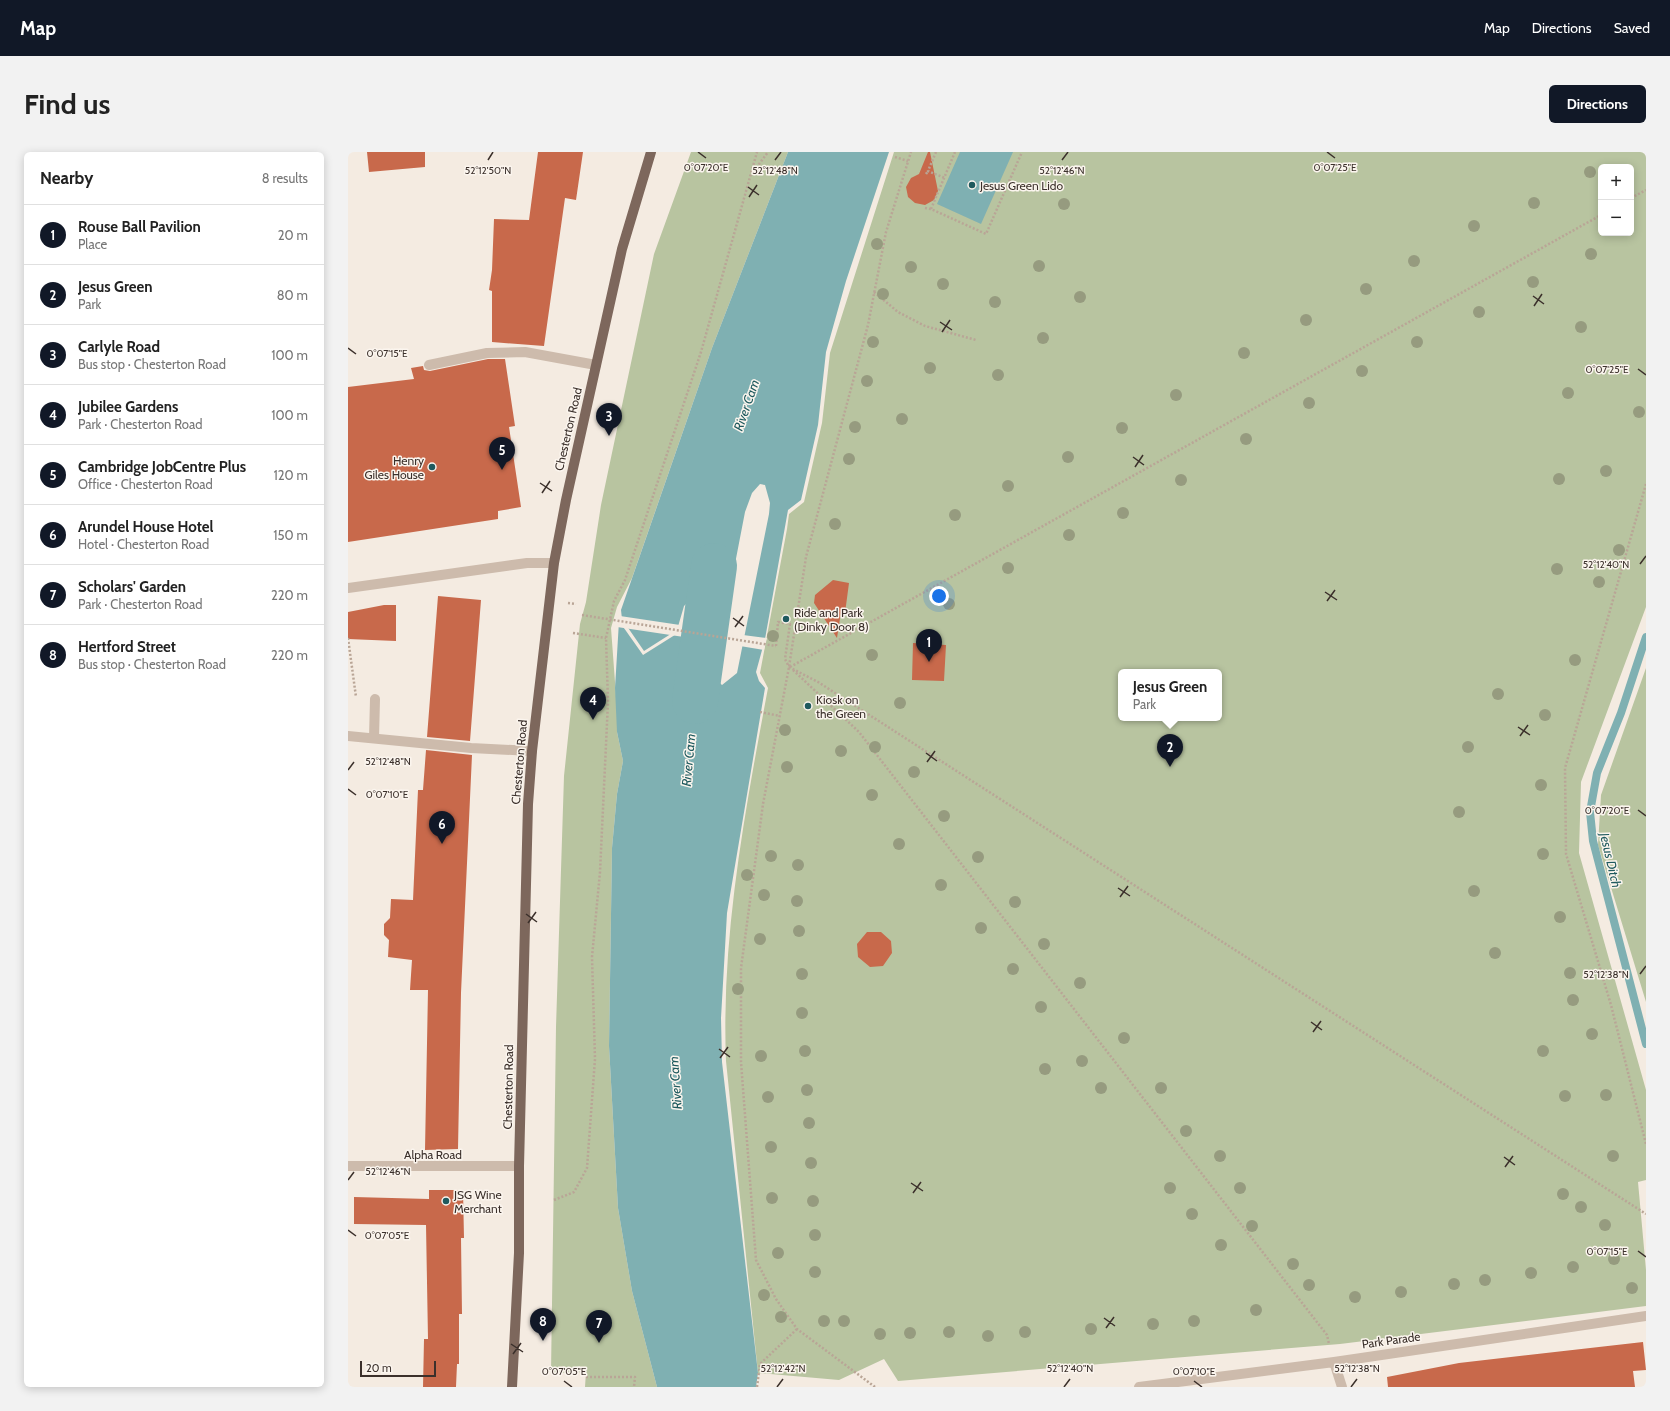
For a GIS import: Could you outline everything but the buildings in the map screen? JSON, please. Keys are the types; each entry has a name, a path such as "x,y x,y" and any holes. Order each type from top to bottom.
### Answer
{"main road":[{"name":"Chesterton Road","path":"512,1387 519,1253 519,1166 528,804 532,751 554,563 566,500 622,249 651,152"}],"street":[{"path":"429,365 487,352 525,352 596,365"},
{"path":"348,588 527,563 554,563"},
{"path":"374,738 375,699"},
{"path":"348,736 471,748 532,751"},
{"name":"Alpha Road","path":"348,1166 519,1166"},
{"name":"Park Parade","path":"1138,1387 1334,1362 1646,1316"},
{"path":"1334,1362 1342,1387"}],"path":[{"path":"554,1200 574,1192 588,1168 595,1059 592,957 600,872 608,702 606,638 614,601 624,580 701,352 757,152"},
{"path":"752,173 768,152"},
{"path":"875,1387 797,1329 776,1299 756,1260 741,1062 741,968 763,804 789,667 806,557 868,324 886,232 911,152"},
{"path":"926,174 936,152"},
{"path":"931,209 955,152"},
{"path":"925,208 931,209 986,234 1022,152"},
{"path":"895,157 908,161"},
{"path":"928,171 945,178"},
{"path":"1634,196 1646,190"},
{"path":"789,667 1598,217"},
{"path":"874,292 898,312 925,326 976,340"},
{"path":"1646,484 1565,768 1566,854 1611,1005 1646,1144"},
{"path":"582,615 776,646 778,622 790,624 785,659 789,667 864,738 1327,1335 1334,1362"},
{"path":"573,633 606,638"},
{"path":"348,638 356,698 375,699"},
{"path":"789,667 818,682 1646,1214"},
{"path":"760,712 780,716"},
{"path":"757,1387 760,1364 797,1329"},
{"path":"586,1377 635,1377 634,1387"}],"green space":[{"path":"691,152 788,152 712,348 632,578 617,607 611,628 617,709 617,732 623,761 617,794 612,848 609,1046 618,1208 632,1291 657,1387 585,1387 586,1372 551,1373 556,1027 564,776 580,624 586,602 601,505 654,254"},
{"path":"894,152 1646,152 1646,607 1581,782 1579,853 1646,1090 1646,1180 1638,1182 1646,1270 1646,1306 1340,1344 898,1381 884,1359 839,1380 758,1373 726,1061 725,1014 727,967 736,874 768,688 760,673 789,514 804,502 822,423 830,353"},
{"path":"1646,668 1646,1002 1598,845 1601,795"}],"water":[{"path":"788,152 889,152 846,281 826,352 818,425 801,500 788,510 765,639 756,672 759,681 765,688 727,913 721,1018 722,1062 758,1373 756,1387 657,1387 632,1291 618,1208 609,1046 612,848 617,794 623,761 617,732 615,688 619,621 643,655 678,633 723,641 716,679 722,685 737,673 769,514 770,503 765,485 760,484 752,493 745,512 722,631 689,626 691,605 688,602 684,606 677,630 644,651 622,619 621,610 712,348"},
{"name":"Jesus Green Lido","path":"960,152 1013,152 981,224 937,204"}],"pier":[{"path":"620,616 680,625 678,631 723,639 724,643 617,627"},
{"path":"743,635 767,638 764,650 740,646"}],"waterway":[{"name":"River Cam","path":"695,701 714,566"},
{"name":"Jesus Ditch","path":"1646,637 1621,713 1597,773 1590,812 1593,841 1646,1044"}],"place":[{"name":"Jesus Green Lido","path":"972,185"},
{"name":"Carlyle Road","path":"609,436"},
{"name":"Henry Giles House","path":"432,467"},
{"name":"Cambridge JobCentre Plus","path":"502,470"},
{"name":"Ride and Park (Dinky Door 8)","path":"786,619"},
{"name":"Rouse Ball Pavilion","path":"929,662"},
{"name":"Kiosk on the Green","path":"808,706"},
{"name":"Jubilee Gardens","path":"593,720"},
{"name":"Jesus Green","path":"1170,767"},
{"name":"Arundel House Hotel","path":"442,844"},
{"name":"JSG Wine Merchant","path":"446,1201"},
{"name":"Hertford Street","path":"543,1341"},
{"name":"Scholars' Garden","path":"599,1343"}]}
